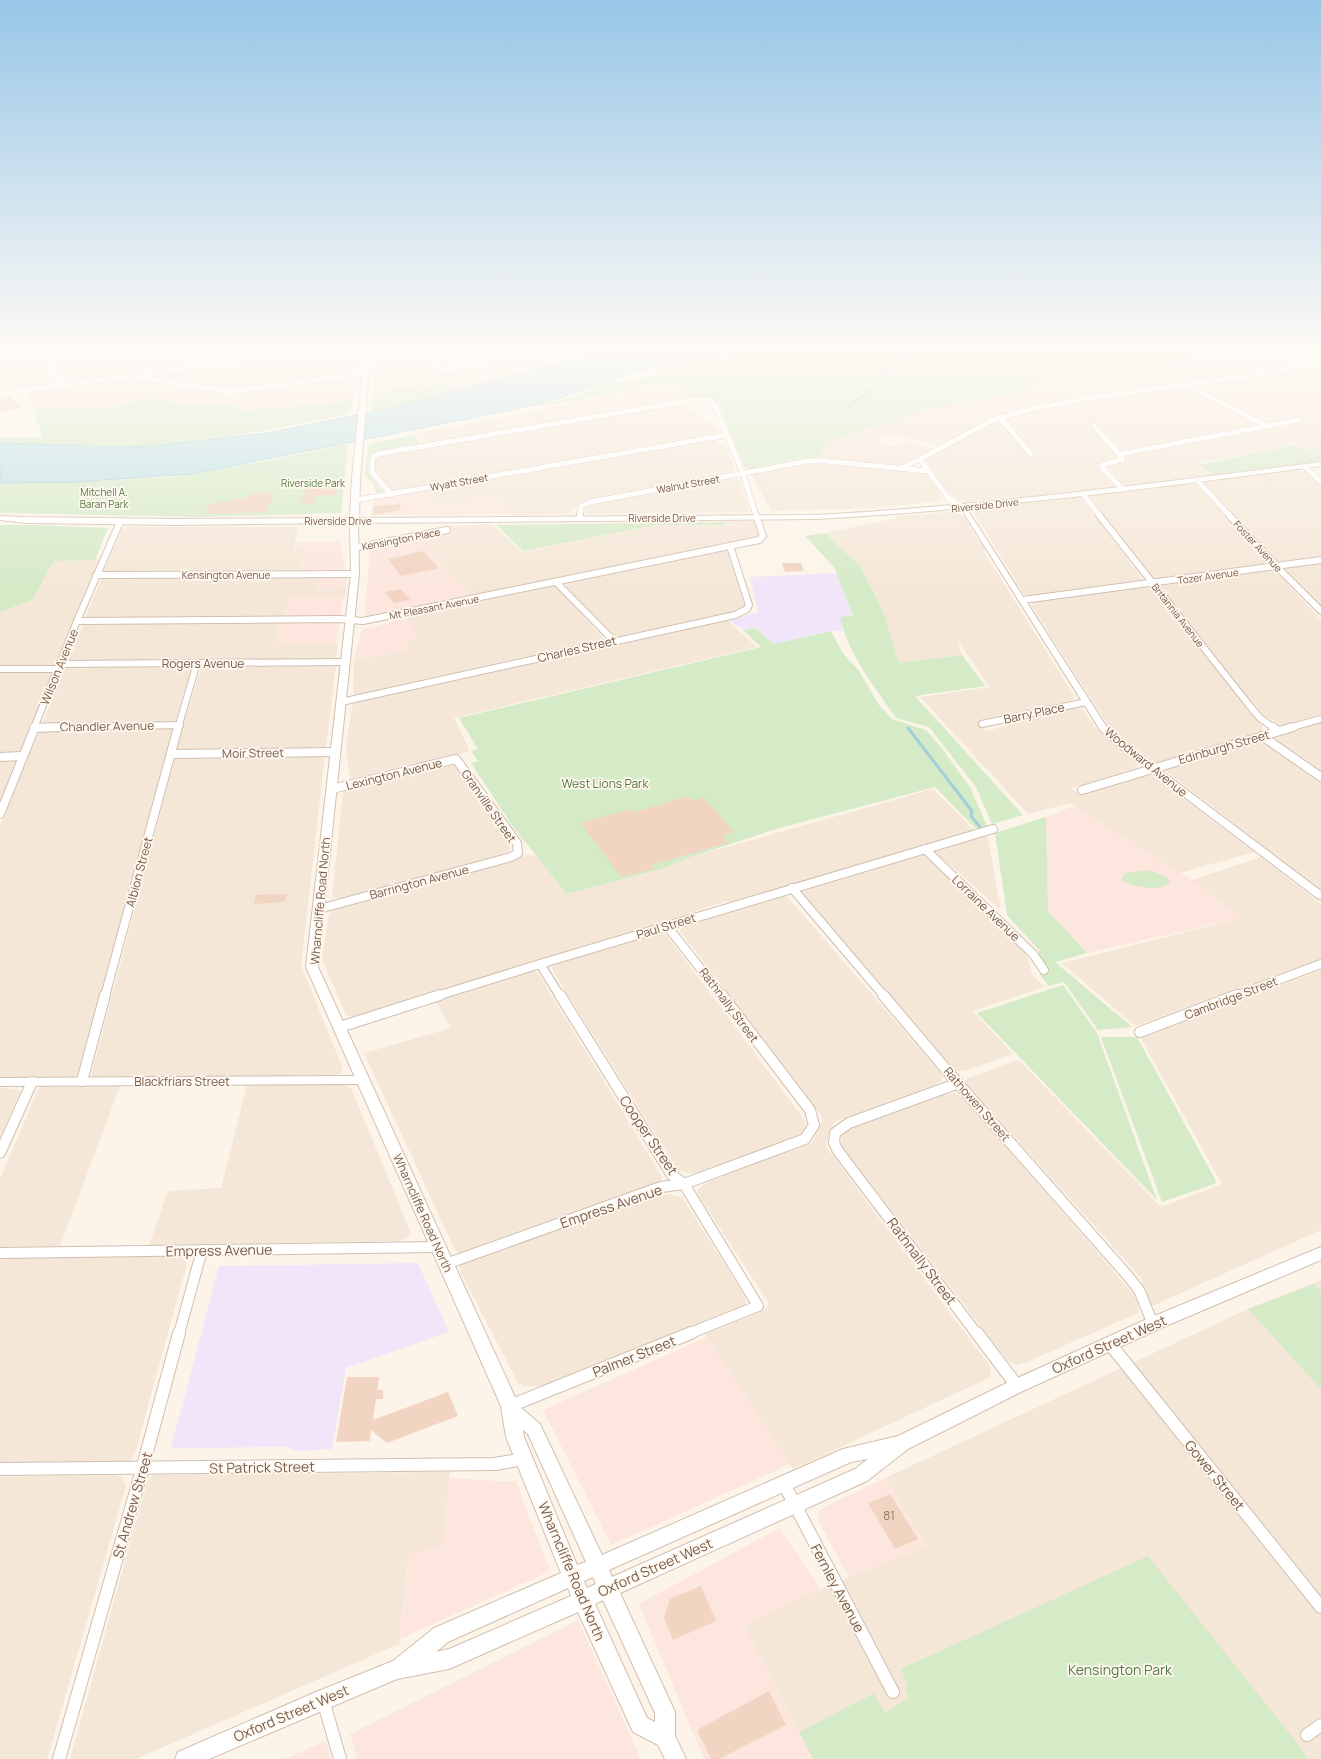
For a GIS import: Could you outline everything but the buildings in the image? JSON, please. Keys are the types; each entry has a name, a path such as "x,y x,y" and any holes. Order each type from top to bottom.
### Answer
{"main road":[{"name":"Wharncliffe Road North","path":"361,429 355,521 355,574 312,966 511,1409 515,1437 583,1600 640,1724 665,1738"},
{"name":"Riverside Drive","path":"0,518 120,522 355,521 758,517 891,514 1083,494 1321,464"},
{"path":"0,522 26,520"},
{"name":"Oxford Street West","path":"188,1758 397,1668 449,1659 583,1600 861,1475 902,1443 1017,1386 1153,1324 1321,1253"},
{"name":"Wharncliffe Road North","path":"511,1409 534,1429 665,1712 665,1738 676,1759"},
{"name":"Oxford Street West","path":"397,1668 441,1635 849,1455 902,1443"}],"street":[{"path":"391,494 372,472 373,457 378,454 524,429"},
{"path":"725,429 743,474 758,517"},
{"path":"900,468 920,460 979,429"},
{"path":"1010,429 1031,454"},
{"path":"1097,429 1123,459 1102,465 1103,469 1123,489"},
{"path":"1120,454 1251,429"},
{"name":"Wyatt Street","path":"356,500 727,435"},
{"path":"920,460 949,499 963,507"},
{"name":"Walnut Street","path":"580,518 581,506 591,502 808,461 825,461 927,471"},
{"path":"1305,467 1321,482"},
{"name":"Foster Avenue","path":"1197,480 1277,567 1321,611"},
{"name":"Britannia Avenue","path":"1083,494 1260,718 1278,732"},
{"name":"Woodward Avenue","path":"963,507 1103,728 1123,746 1321,896"},
{"name":"Mt Pleasant Avenue","path":"77,621 332,619 363,621 759,540 764,536 758,517"},
{"name":"Wilson Avenue","path":"0,814 77,621 120,522"},
{"name":"Kensington Place","path":"354,548 447,530"},
{"name":"Charles Street","path":"341,702 735,615 747,610 749,605 730,546"},
{"name":"Tozer Avenue","path":"1023,600 1321,560"},
{"name":"Kensington Avenue","path":"96,575 355,574"},
{"path":"556,582 614,641"},
{"name":"Rogers Avenue","path":"0,669 197,663 346,662"},
{"name":"Albion Street","path":"82,1081 170,754 180,725 197,663"},
{"name":"Barry Place","path":"982,724 1086,702"},
{"name":"Edinburgh Street","path":"1082,790 1321,719"},
{"name":"Chandler Avenue","path":"34,728 180,725"},
{"path":"1262,736 1321,777"},
{"name":"Moir Street","path":"170,754 336,752"},
{"path":"0,756 22,756"},
{"name":"Lexington Avenue","path":"332,790 456,759"},
{"name":"Granville Street","path":"456,759 517,843 518,853"},
{"name":"Paul Street","path":"340,1027 540,964 993,829"},
{"name":"Lorraine Avenue","path":"926,850 1033,954 1044,970"},
{"name":"Barrington Avenue","path":"318,909 511,857 518,853"},
{"name":"Rathowen Street","path":"792,888 959,1084 1128,1276 1139,1290 1153,1324"},
{"name":"Rathnally Street","path":"667,926 810,1110 814,1125"},
{"name":"Cooper Street","path":"540,964 672,1175 684,1184 758,1306"},
{"name":"Cambridge Street","path":"1140,1032 1321,964"},
{"name":"Blackfriars Street","path":"0,1082 364,1080"},
{"path":"0,1153 32,1082"},
{"name":"Rathnally Street","path":"959,1084 848,1123 835,1134 834,1143 838,1151 1017,1386"},
{"name":"Empress Avenue","path":"446,1264 661,1188 684,1184 805,1139 814,1125"},
{"name":"Empress Avenue","path":"0,1253 438,1247"},
{"name":"St Andrew Street","path":"59,1759 143,1468 202,1250"},
{"name":"Palmer Street","path":"511,1409 758,1306"},
{"name":"Gower Street","path":"1110,1344 1321,1607"},
{"name":"St Patrick Street","path":"0,1469 494,1464 524,1459"},
{"name":"Fernley Avenue","path":"784,1484 892,1692"},
{"path":"323,1699 340,1759"},
{"path":"1307,1735 1321,1725"}],"shaded area":[{"path":"440,429 518,429 424,445 415,434"},
{"path":"533,429 716,429 720,432 717,434 397,491 391,491 375,471 376,457"},
{"path":"858,429 970,429 940,445 897,436 883,436 877,441 885,445 893,446 908,441 935,449 905,464 893,466 818,459 829,438"},
{"path":"979,429 1006,429 1029,456 1035,456 1014,429 1094,429 1118,457 1098,464 1099,468 1115,487 1064,494 965,502 959,501 939,482 928,461 929,458"},
{"path":"1102,429 1237,429 1130,450 1120,449"},
{"path":"1269,429 1321,429 1321,455 1294,444 1194,464 1213,476 1134,486 1122,484 1107,466 1121,462 1126,459 1127,456"},
{"path":"704,440 715,441 726,445 735,471 733,473 583,502 577,505 573,511 566,514 514,515 497,497 436,508 421,491"},
{"path":"817,462 925,472 940,493 939,494 942,501 874,508 771,511 752,475"},
{"path":"1299,470 1304,471 1321,486 1321,559 1281,563 1275,562 1201,482"},
{"path":"730,478 739,480 750,510 748,512 590,514 584,510 585,506"},
{"path":"1190,483 1197,485 1268,562 1266,566 1161,580 1154,579 1089,496"},
{"path":"421,491 436,508 497,497 513,514 373,515 374,500"},
{"path":"1076,496 1083,500 1143,580 1140,582 1029,597 1024,594 973,511 974,509"},
{"path":"957,512 965,517 975,536 986,549 983,550 1074,696 1073,700 977,723 986,731 1073,708 1083,710 1097,730 1138,763 1136,768 1071,788 1081,795 1141,774 1152,775 1254,852 1180,873 1070,803 1028,814 920,697 990,687 956,638 962,655 899,663 884,613 860,566 825,533 897,518 896,516"},
{"path":"725,521 750,521 755,523 760,534 757,537 750,539 471,597 419,537 451,531 449,526 492,524 522,552 659,525 726,525"},
{"path":"124,527 298,527 294,548 304,549 301,572 103,573"},
{"path":"420,539 469,595 369,616 365,613 370,549"},
{"path":"298,542 340,542 347,578 346,589 315,590 319,575 301,572 304,549 294,549"},
{"path":"720,550 728,552 745,606 738,611 616,637 566,586 566,584 571,581"},
{"path":"100,559 56,666 0,668 0,612 32,600 51,566 56,561"},
{"path":"1321,563 1321,607 1286,571 1286,568"},
{"path":"1264,570 1276,572 1321,620 1321,716 1291,725 1282,725 1262,715 1160,588 1163,585"},
{"path":"837,573 853,617 840,618 843,631 830,631 774,644 756,628 743,630 729,620 758,612 750,577"},
{"path":"320,575 315,590 346,589 345,598 289,598 285,617 85,618 102,577"},
{"path":"552,586 557,587 605,640 603,642 356,696 353,694 354,660 411,650 406,641 418,638 404,617"},
{"path":"1148,587 1154,590 1262,725 1262,731 1255,735 1153,764 1124,743 1111,730 1031,605 1032,602"},
{"path":"289,598 343,598 336,643 276,644 280,621 285,616"},
{"path":"406,618 419,638 406,641 412,650 354,660 362,630"},
{"path":"726,619 757,647 454,718 469,749 469,752 415,763 350,779 346,744 353,704 356,701"},
{"path":"280,621 276,644 338,643 336,659 68,662 84,623"},
{"path":"336,665 326,746 324,749 179,752 175,750 202,666"},
{"path":"66,666 192,667 174,724 42,724"},
{"path":"0,671 54,671 20,753 0,754"},
{"path":"1321,723 1321,774 1277,743 1275,737"},
{"path":"174,727 78,1077 0,1079 0,826 40,729"},
{"path":"1258,742 1269,746 1321,782 1321,891 1166,771 1168,768"},
{"path":"324,755 301,965 343,1069 340,1074 330,1076 94,1077 91,1075 175,757"},
{"path":"0,759 17,760 0,805"},
{"path":"442,765 457,765 507,838 511,849 503,856 343,899 332,896 344,789"},
{"path":"933,789 975,831 730,903 728,901 695,911 696,914 353,1017 347,1016 322,958 329,914 335,909 528,855 538,856 568,894 661,869 691,857"},
{"path":"1074,806 1192,880 1242,918 1087,953 1048,911 1046,817"},
{"path":"987,833 1001,910 933,850"},
{"path":"921,854 925,855 1025,950 1033,976 1045,987 973,1011 1013,1054 964,1071 956,1071 801,893 801,890"},
{"path":"1261,857 1321,904 1321,959 1135,1026 1062,963 1242,918 1192,880"},
{"path":"779,896 786,896 791,901 943,1076 941,1081 932,1086 834,1122 830,1129 826,1147 990,1366 991,1377 793,1469 705,1334 765,1310 769,1303 700,1198 697,1190 706,1183 812,1143 823,1118 680,931 683,925"},
{"path":"656,933 666,934 803,1118 806,1124 805,1130 800,1135 696,1173 686,1173 678,1170 552,968 553,964 558,962"},
{"path":"1321,970 1321,1230 1150,1307 1141,1278 965,1082 969,1078 1019,1060 1161,1207 1222,1184 1140,1037"},
{"path":"533,971 538,973 661,1175 662,1179 658,1183 460,1253 455,1250 364,1053 451,1028 435,1000"},
{"path":"341,1084 348,1086 352,1090 410,1231 409,1236 400,1241 149,1245 168,1191 221,1188 247,1085"},
{"path":"120,1086 60,1246 0,1247 0,1179 38,1090 42,1087"},
{"path":"0,1088 18,1089 20,1092 0,1138"},
{"path":"954,1093 963,1097 1134,1295 1139,1306 1138,1313 1027,1362 1017,1365 1007,1360 842,1147 841,1136 848,1130 940,1096"},
{"path":"669,1194 682,1197 745,1297 746,1303 742,1307 543,1387 527,1386 518,1383 460,1271 460,1265 463,1262 614,1209"},
{"path":"170,1256 182,1258 187,1263 136,1450 131,1461 117,1463 0,1465 0,1258"},
{"path":"418,1263 449,1332 346,1368 332,1449 296,1451 287,1447 171,1448 219,1266"},
{"path":"1321,1280 1321,1759 1308,1759 1294,1739 901,1669 907,1686 905,1688 910,1698 885,1713 874,1693 799,1732 744,1626 820,1589 926,1546 885,1478 1248,1309"},
{"path":"707,1337 790,1464 611,1545 543,1410"},
{"path":"450,1472 443,1545 408,1555 399,1644 136,1759 70,1759 146,1486 149,1479 154,1475"},
{"path":"113,1475 122,1477 126,1486 47,1759 0,1759 0,1477"},
{"path":"450,1478 516,1482 550,1571 400,1639 408,1555 442,1545"},
{"path":"885,1478 926,1546 849,1577 819,1522 819,1510"},
{"path":"780,1528 820,1589 744,1626 813,1759 704,1759 639,1604"},
{"path":"578,1620 641,1759 357,1759 350,1734"},
{"path":"326,1741 331,1759 284,1759"}],"green space":[{"path":"40,429 270,429 207,441 137,447 0,443 0,437 43,438 39,437 42,434"},
{"path":"729,429 867,429 827,442 818,459 755,469 748,469 744,466"},
{"path":"413,435 422,445 375,453 369,456 368,473 383,492 376,493 373,483 365,474 369,444"},
{"name":"Riverside Park","path":"348,444 341,513 199,517 0,513 0,483 71,482 173,477 272,460"},
{"path":"1294,445 1321,456 1321,461 1298,466 1215,476 1197,465"},
{"path":"725,522 725,525 658,525 523,551 496,525"},
{"path":"0,525 108,528 95,560 56,561 51,566 32,600 0,612"},
{"path":"825,533 860,566 884,613 899,663 962,655 985,686 915,696 1023,815 992,824 976,787 929,727 896,718 863,670 849,644 840,617 853,616 834,567 805,536"},
{"name":"West Lions Park","path":"755,628 774,644 831,631 842,652 859,671 879,705 892,719 926,730 941,747 971,789 987,826 975,828 935,787 776,829 691,857 661,869 567,894 513,827 471,763 478,761 471,751 478,749 459,718 761,647 743,630"},
{"path":"1046,817 1048,911 1087,953 1055,962 1132,1027 1098,1030 1064,982 1049,986 1045,981 1038,970 1037,965 1039,950 1007,915 995,833"},
{"path":"1150,870 1164,876 1170,881 1166,886 1149,888 1121,880 1125,873"},
{"path":"1063,985 1097,1033 1157,1200 977,1013"},
{"path":"1101,1037 1137,1037 1217,1183 1162,1202"},
{"path":"1314,1284 1321,1292 1321,1389 1248,1309"},
{"name":"Kensington Park","path":"1148,1556 1294,1739 1308,1759 813,1759 799,1732 874,1693 885,1713 909,1698 905,1688 907,1686 901,1669"}],"water":[{"path":"287,429 416,429 192,474 75,482 0,483 0,443 116,447 155,446 267,433"}],"waterway":[{"path":"908,728 972,811 971,816 980,827"}],"park label":[{"name":"Mitchell A. Baran Park","path":"104,498"}]}
